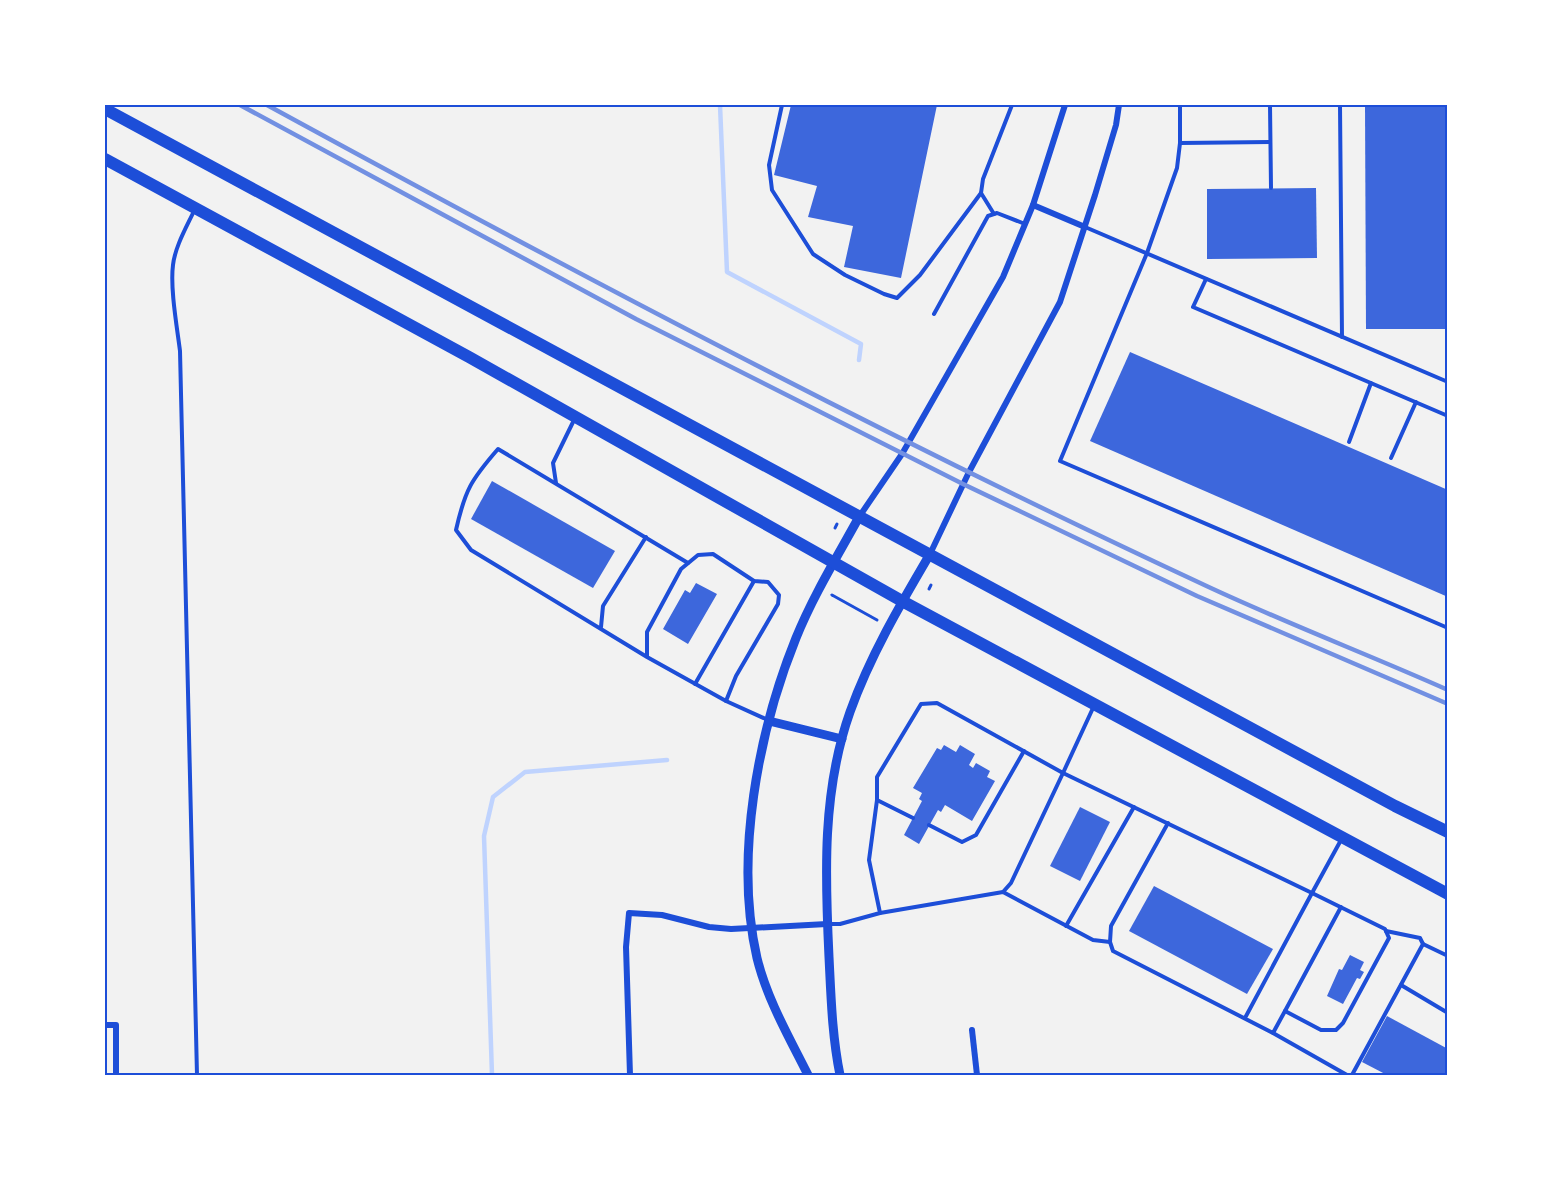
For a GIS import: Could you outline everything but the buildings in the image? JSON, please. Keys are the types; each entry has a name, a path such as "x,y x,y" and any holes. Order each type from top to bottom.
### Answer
{"highway":[{"path":"105,109 1395,806 1448,832"},
{"path":"105,159 575,417 902,602 1448,894"}],"street":[{"path":"808,1075 766,988 757,958 752,929 750,822 756,778 769,721 779,684 796,637 834,562 860,517 902,454 1003,277 1033,205 1065,105"},
{"path":"840,1075 834,1042 827,924 826,842 829,805 849,714 865,674 930,554 969,472 1060,302 1116,125 1119,105"},
{"path":"1033,205 1085,227"},
{"path":"769,721 843,739"},
{"path":"630,1075 626,946 629,913 662,915 709,927 752,929 827,924"},
{"path":"105,1025 116,1025 116,1075"},
{"path":"972,1030 977,1075"}],"lane":[{"path":"782,105 769,165 772,190 813,254 845,275 897,298 920,275 981,193 983,179 1012,105"},
{"path":"1180,105 1180,143 1177,168 1147,253 1060,461 1448,628"},
{"path":"1270,105 1271,188"},
{"path":"1340,105 1342,337"},
{"path":"1180,143 1270,142"},
{"path":"981,193 994,214"},
{"path":"196,208 173,264 174,302 180,351 197,1075"},
{"path":"934,314 988,216 1006,215 1025,224"},
{"path":"1085,227 1448,382"},
{"path":"1206,279 1194,307 1448,416"},
{"path":"1348,442 1371,383"},
{"path":"1391,458 1416,402"},
{"path":"556,484 553,463 575,417"},
{"path":"688,563 498,449 473,478 463,500 456,530 471,550 647,657 726,701 769,721"},
{"path":"601,627 603,606 646,537"},
{"path":"647,657 646,632 681,569 698,555 713,554 754,581 768,582 779,595 778,604 736,676 726,701"},
{"path":"695,684 754,581"},
{"path":"880,914 868,860 877,800 877,777 921,704 937,703 1063,773 1386,931 1420,938 1423,944 1448,956"},
{"path":"827,924 840,924 880,914 1003,892 1011,883 1094,704"},
{"path":"929,825 962,842 976,835 1024,751"},
{"path":"877,800 913,818"},
{"path":"1066,926 1134,807"},
{"path":"1168,824 1111,926 1110,942 1113,951 1274,1033 1347,1075"},
{"path":"1245,1018 1342,837"},
{"path":"1003,892 1093,940 1110,942"},
{"path":"1274,1033 1341,907"},
{"path":"1285,1011 1321,1030 1336,1030 1343,1023 1389,938 1386,931"},
{"path":"1352,1075 1423,944"},
{"path":"1401,986 1448,1013"}],"path":[{"path":"832,595 876,620"}],"waterway":[{"path":"720,105 727,272 861,344 859,360"},
{"path":"492,1075 484,836 493,797 525,772 667,760"}],"railway":[{"path":"240,105 636,319 963,484 1197,596 1448,704"},
{"path":"267,105 613,291 962,469 1229,596 1448,690"}]}
